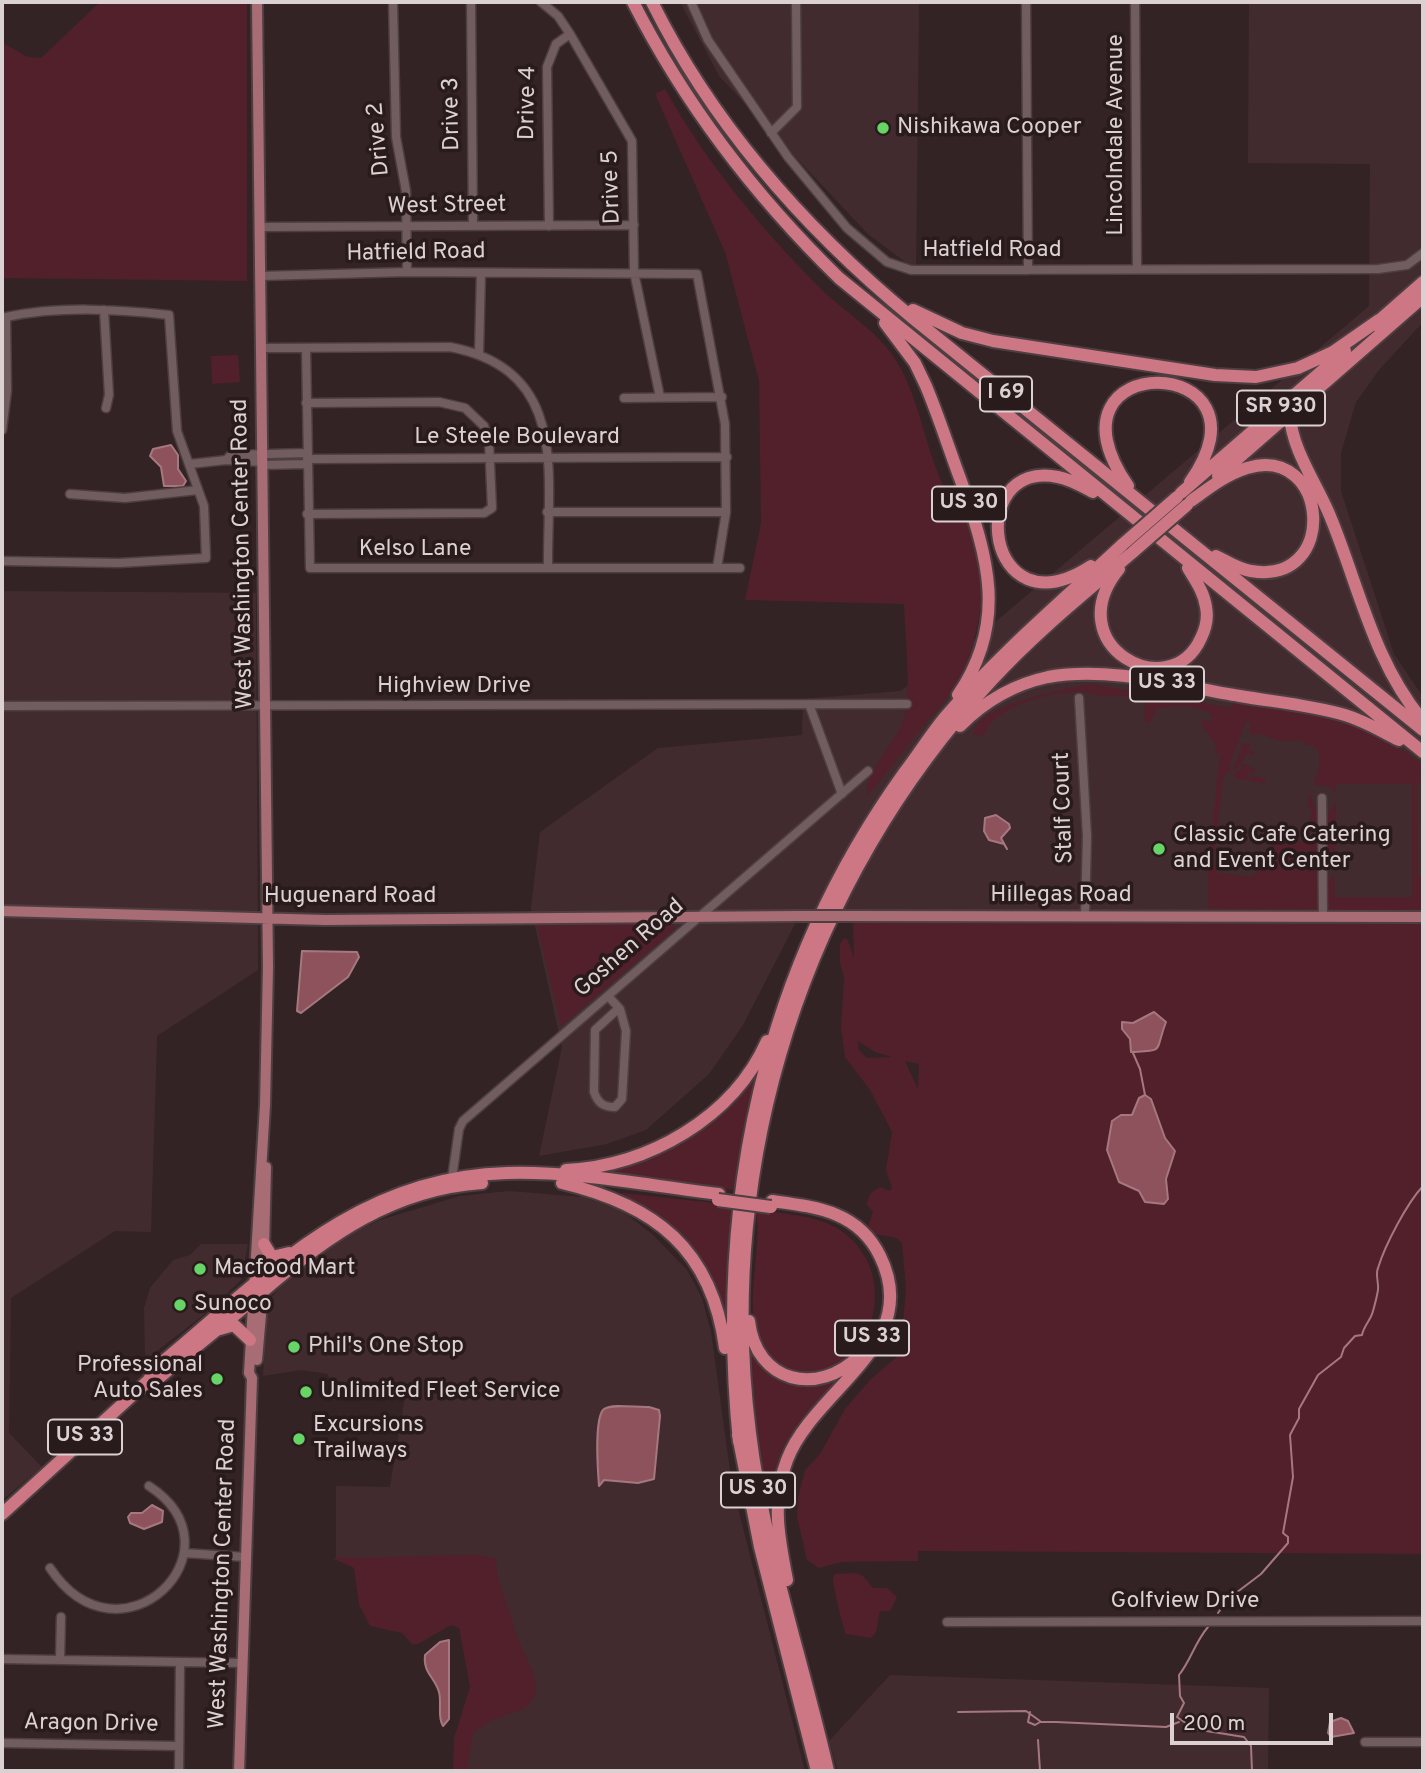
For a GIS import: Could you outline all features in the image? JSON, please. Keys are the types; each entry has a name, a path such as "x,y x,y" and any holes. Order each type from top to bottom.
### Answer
{"highway":[{"name":"I 69","path":"633,2 672,73 722,147 786,225 869,303 1420,750"},
{"name":"I 69","path":"652,2 684,61 736,137 800,215 877,288 1423,730"},
{"name":"SR 930","path":"1184,499 1423,282"},
{"path":"877,288 932,321 962,333 993,341 1215,376 1256,377 1298,368 1333,352 1380,320"},
{"name":"SR 930","path":"1184,499 1290,416 1423,298"},
{"name":"US 30","path":"817,1771 760,1548 739,1442 731,1349 736,1220 754,1108 786,999 814,928 850,856 888,796 944,717 970,673 984,638 990,603 988,570 981,538 926,386 915,363 869,303"},
{"path":"1136,498 1109,456 1105,425 1111,407 1122,394 1135,386 1155,381 1173,383 1189,391 1201,400 1211,422 1212,437 1184,499"},
{"path":"1290,416 1292,433 1330,515 1378,649 1392,679 1423,721"},
{"path":"944,717 1026,632 1184,499 1225,477 1266,465 1278,467 1302,483 1314,509 1315,524 1304,552 1293,564 1265,572 1237,567 1198,548"},
{"path":"1113,501 1059,477 1030,479 1009,493 1001,505 995,531 997,544 1010,567 1021,576 1048,583 1067,580 1126,549"},
{"name":"US 30","path":"828,1771 771,1550 755,1470 747,1410 742,1259 750,1184 762,1116 795,1004 824,932 894,807 967,708 1032,639 1126,549"},
{"path":"1126,549 1106,587 1100,611 1101,624 1105,639 1114,650 1124,659 1148,667 1175,664 1197,646 1203,635 1206,606 1185,561"},
{"name":"US 33","path":"932,752 988,702 1013,688 1049,677 1091,675 1134,679 1323,709 1369,723 1420,750"},
{"name":"US 33","path":"149,1380 160,1377 213,1331 295,1250 331,1225 376,1201 418,1185 452,1178 543,1173 605,1165 634,1157 675,1138 699,1123 731,1094 750,1070 786,999"},
{"path":"543,1173 719,1197"},
{"name":"US 33","path":"2,1514 149,1380 154,1369 258,1289 335,1233 378,1210 420,1195 475,1183 562,1183 772,1204 831,1219 851,1232 865,1247 875,1264 882,1290 880,1316 870,1341 848,1366 828,1377 800,1379 774,1368 760,1356 753,1340 748,1276 742,1259"},
{"path":"562,1183 597,1191 638,1208 665,1227 692,1256 718,1310 739,1442"},
{"path":"772,1204 831,1210 858,1227 881,1258 889,1291 887,1319 880,1339 804,1428 787,1459 778,1492 777,1528 814,1715"},
{"path":"264,1244 269,1255 274,1257 295,1250"},
{"path":"213,1331 234,1325 250,1340"}],"main road":[{"name":"West Washington Center Road","path":"252,1378 256,1369 265,1105 267,919 267,707 257,2"},
{"name":"Huguenard Road","path":"2,911 267,919 699,917"},
{"name":"Hillegas Road","path":"699,917 1423,917"},
{"name":"West Washington Center Road","path":"239,1771 252,1378 250,1340 264,1244 268,1116 265,1105"}],"street":[{"name":"Drive 2","path":"393,2 396,137 405,191 407,272"},
{"name":"Drive 3","path":"471,2 473,225"},
{"path":"541,2 558,16 570,34"},
{"name":"Hatfield Road","path":"691,2 708,40 771,133 847,228 887,262 911,270 1378,269 1402,266 1423,253"},
{"path":"771,133 797,107 796,2"},
{"path":"1026,2 1028,270"},
{"name":"Lincolndale Avenue","path":"1135,2 1137,269"},
{"name":"Drive 5","path":"570,34 632,141 634,272 660,397"},
{"name":"Drive 4","path":"549,226 547,67 556,44 570,34"},
{"name":"West Street","path":"260,227 634,225"},
{"name":"Hatfield Road","path":"261,276 407,272 697,274 722,397"},
{"path":"480,353 481,273"},
{"path":"104,310 109,395 106,408"},
{"path":"2,430 6,317 34,311 104,310 169,315 177,431 204,506 206,558 119,563 2,561"},
{"path":"263,348 450,347 480,353 509,369 529,391 545,435 548,568"},
{"name":"Kelso Lane","path":"306,349 307,563 315,569 740,568"},
{"path":"624,398 722,397 727,457 726,512 717,568"},
{"path":"306,402 453,403 476,415 484,426 491,458 489,512 307,514"},
{"name":"Le Steele Boulevard","path":"190,464 226,460 307,458 727,457"},
{"path":"70,494 125,498 198,490"},
{"path":"547,512 726,512"},
{"name":"Stalf Court","path":"1079,698 1087,836 1085,916"},
{"path":"809,704 842,794"},
{"name":"Highview Drive","path":"2,706 907,704"},
{"name":"Goshen Road","path":"452,1178 458,1129 463,1121 868,771"},
{"path":"1322,798 1323,917"},
{"path":"608,996 619,1008 626,1031 622,1099 620,1104 608,1107 597,1100 594,1092 595,1030 619,1008"},
{"path":"50,1568 75,1597 110,1609 134,1608 163,1594 176,1577 184,1553 179,1517 167,1500 149,1486"},
{"path":"184,1553 246,1557"},
{"path":"60,1660 61,1617"},
{"name":"Golfview Drive","path":"947,1622 1423,1621"},
{"path":"2,1659 243,1662"},
{"path":"179,1771 180,1662"},
{"path":"1365,1742 1423,1742"},
{"name":"Aragon Drive","path":"2,1743 179,1746"}],"shaded area":[{"path":"100,2 247,2 247,281 2,278 3,43 28,57 41,58"},
{"path":"680,2 919,2 916,270 868,234 719,76"},
{"path":"1249,2 1423,2 1423,322 1379,370 1356,402 1341,453 1341,491 1394,654 1423,697 1423,924 797,920 743,1025 709,1074 646,1130 607,1144 539,1156 562,1047 531,908 540,832 658,748 802,735 803,699 900,691 955,656 1369,306 1370,164 1248,163"},
{"path":"665,89 698,142 754,216 817,285 870,330 897,362 912,393 939,475 946,491 963,510 977,550 981,593 976,635 957,683 867,796 872,774 902,724 905,713 908,673 904,604 745,600 761,523 759,381 725,252 655,94"},
{"path":"238,355 240,382 212,384 211,356"},
{"path":"171,445 178,455 178,469 186,481 183,486 164,486 161,467 150,456 153,449"},
{"path":"2,591 256,593 258,970 157,1036 151,1232 115,1231 11,1298 9,1433 42,1467 2,1500"},
{"path":"1091,684 1231,708 1233,700 1311,712 1355,725 1399,748 1423,765 1423,783 1419,782 1417,786 1418,876 1423,876 1423,911 1327,909 1326,882 1334,875 1335,897 1412,897 1412,784 1336,784 1336,792 1326,785 1316,786 1314,783 1319,768 1317,749 1314,745 1304,745 1303,740 1281,741 1256,733 1253,736 1249,731 1251,723 1246,721 1228,769 1233,770 1225,774 1223,779 1213,865 1218,866 1217,873 1252,877 1259,869 1267,869 1273,841 1316,842 1319,848 1319,908 1316,911 1213,911 1208,906 1208,866 1220,754 1216,753 1215,743 1203,727 1202,719 1212,722 1211,714 1192,707 1162,708 1156,709 1150,724 1144,720 1145,703 1141,698 1070,692 1025,702 998,716 983,736 973,734 978,724 1006,706 1063,689"},
{"path":"1243,743 1251,744 1237,768 1233,770"},
{"path":"1248,748 1254,752 1253,755 1247,753 1242,763 1259,771 1250,768 1256,773 1249,772 1246,777 1251,778 1251,775 1266,779 1265,783 1234,778 1235,772 1243,767 1240,765"},
{"path":"1311,791 1319,821 1315,832 1305,833 1312,809 1307,807"},
{"path":"1336,802 1335,868 1331,868 1326,863 1326,816"},
{"path":"996,815 1009,824 1010,828 1001,838 1007,849 1004,844 989,840 984,831 985,818"},
{"path":"926,920 1423,924 1423,1554 918,1551 918,1561 842,1562 819,1568 807,1560 797,1516 798,1497 805,1470 820,1454 845,1409 870,1380 900,1354 906,1290 902,1243 896,1238 875,1234 868,1226 873,1212 866,1204 871,1193 880,1187 890,1191 892,1188 886,1170 892,1132 870,1090 845,1057 841,1027 844,977 840,963 840,944 844,938 848,940 854,958 853,922","holes":["858,1041 875,1052 892,1057 867,1058 859,1050","905,1061 919,1064 918,1089"]},
{"path":"536,921 671,921 675,929 561,1026"},
{"path":"302,951 357,952 359,957 348,977 301,1013 297,1011"},
{"path":"1154,1012 1166,1022 1159,1045 1150,1051 1131,1052 1130,1039 1122,1029 1122,1022 1133,1023"},
{"path":"759,1067 735,1190 592,1173 664,1147"},
{"path":"1145,1095 1151,1099 1165,1138 1175,1151 1166,1179 1168,1199 1164,1204 1145,1202 1139,1191 1119,1182 1107,1150 1112,1121 1121,1115 1132,1115 1139,1098"},
{"path":"509,1191 583,1197 622,1211 652,1234 687,1270 702,1298 711,1332 732,1485 805,1771 460,1771 491,1562 336,1559 336,1486 390,1487 406,1390 333,1400 328,1374 301,1370 263,1376 268,1302 280,1287 309,1262 350,1234 380,1220 460,1196"},
{"path":"622,1193 733,1205 727,1329 712,1287 638,1205 620,1195"},
{"path":"756,1209 802,1216 829,1224 856,1244 871,1269 875,1297 870,1325 858,1349 839,1366 816,1374 789,1370 773,1360 761,1346 753,1312"},
{"name":"Sunoco","path":"201,1244 248,1244 241,1280 211,1309 157,1351 148,1363 145,1353 144,1308 150,1288 173,1260 190,1255"},
{"path":"749,1340 765,1368 790,1381 819,1381 849,1371 799,1430 779,1471 774,1493 776,1547 757,1446"},
{"path":"619,1406 659,1410 660,1416 654,1479 638,1483 604,1480 599,1486 598,1433 604,1409"},
{"path":"152,1505 163,1511 162,1522 144,1529 130,1523 128,1517 131,1513 142,1513"},
{"path":"479,1555 496,1558 497,1574 518,1639 533,1672 536,1688 533,1699 526,1708 490,1721 473,1733 467,1771 453,1771 454,1738 470,1687 459,1628 451,1625 418,1644 412,1644 402,1633 370,1626 359,1605 354,1568 332,1558"},
{"path":"856,1573 863,1576 873,1588 887,1588 897,1597 890,1611 880,1611 876,1632 871,1638 846,1634 838,1606 833,1582 835,1574"},
{"path":"449,1640 449,1719 443,1726 439,1692 427,1670 425,1655 440,1642"},
{"path":"890,1675 1269,1688 1268,1771 838,1771 829,1741"},
{"path":"1341,1718 1348,1721 1354,1733 1331,1737 1328,1733 1330,1722"}],"waterway":[{"path":"1133,1053 1140,1069 1145,1095"},
{"path":"1218,1613 1228,1599 1261,1574 1288,1543 1288,1537 1283,1533 1293,1477 1290,1435 1299,1418 1299,1409 1318,1375 1341,1357 1344,1348 1355,1336 1362,1335 1375,1303 1378,1290 1377,1271 1381,1259 1404,1213 1423,1186"},
{"path":"1208,1627 1179,1675 1180,1696 1184,1703 1177,1717 1194,1729 1244,1737 1251,1746 1252,1771"},
{"path":"958,1712 1026,1711 1040,1721"},
{"path":"1030,1712 1028,1722 1035,1725 1040,1722 1056,1722 1166,1727 1179,1722"},
{"path":"1038,1740 1040,1771"}],"place":[{"name":"Nishikawa Cooper","path":"883,128"},
{"name":"Classic Cafe Catering and Event Center","path":"1159,849"},
{"name":"Macfood Mart","path":"200,1269"},
{"name":"Sunoco","path":"180,1305"},
{"name":"Phil's One Stop","path":"294,1347"},
{"name":"Professional Auto Sales","path":"217,1379"},
{"name":"Unlimited Fleet Service","path":"306,1392"},
{"name":"Excursions Trailways","path":"299,1439"}]}
